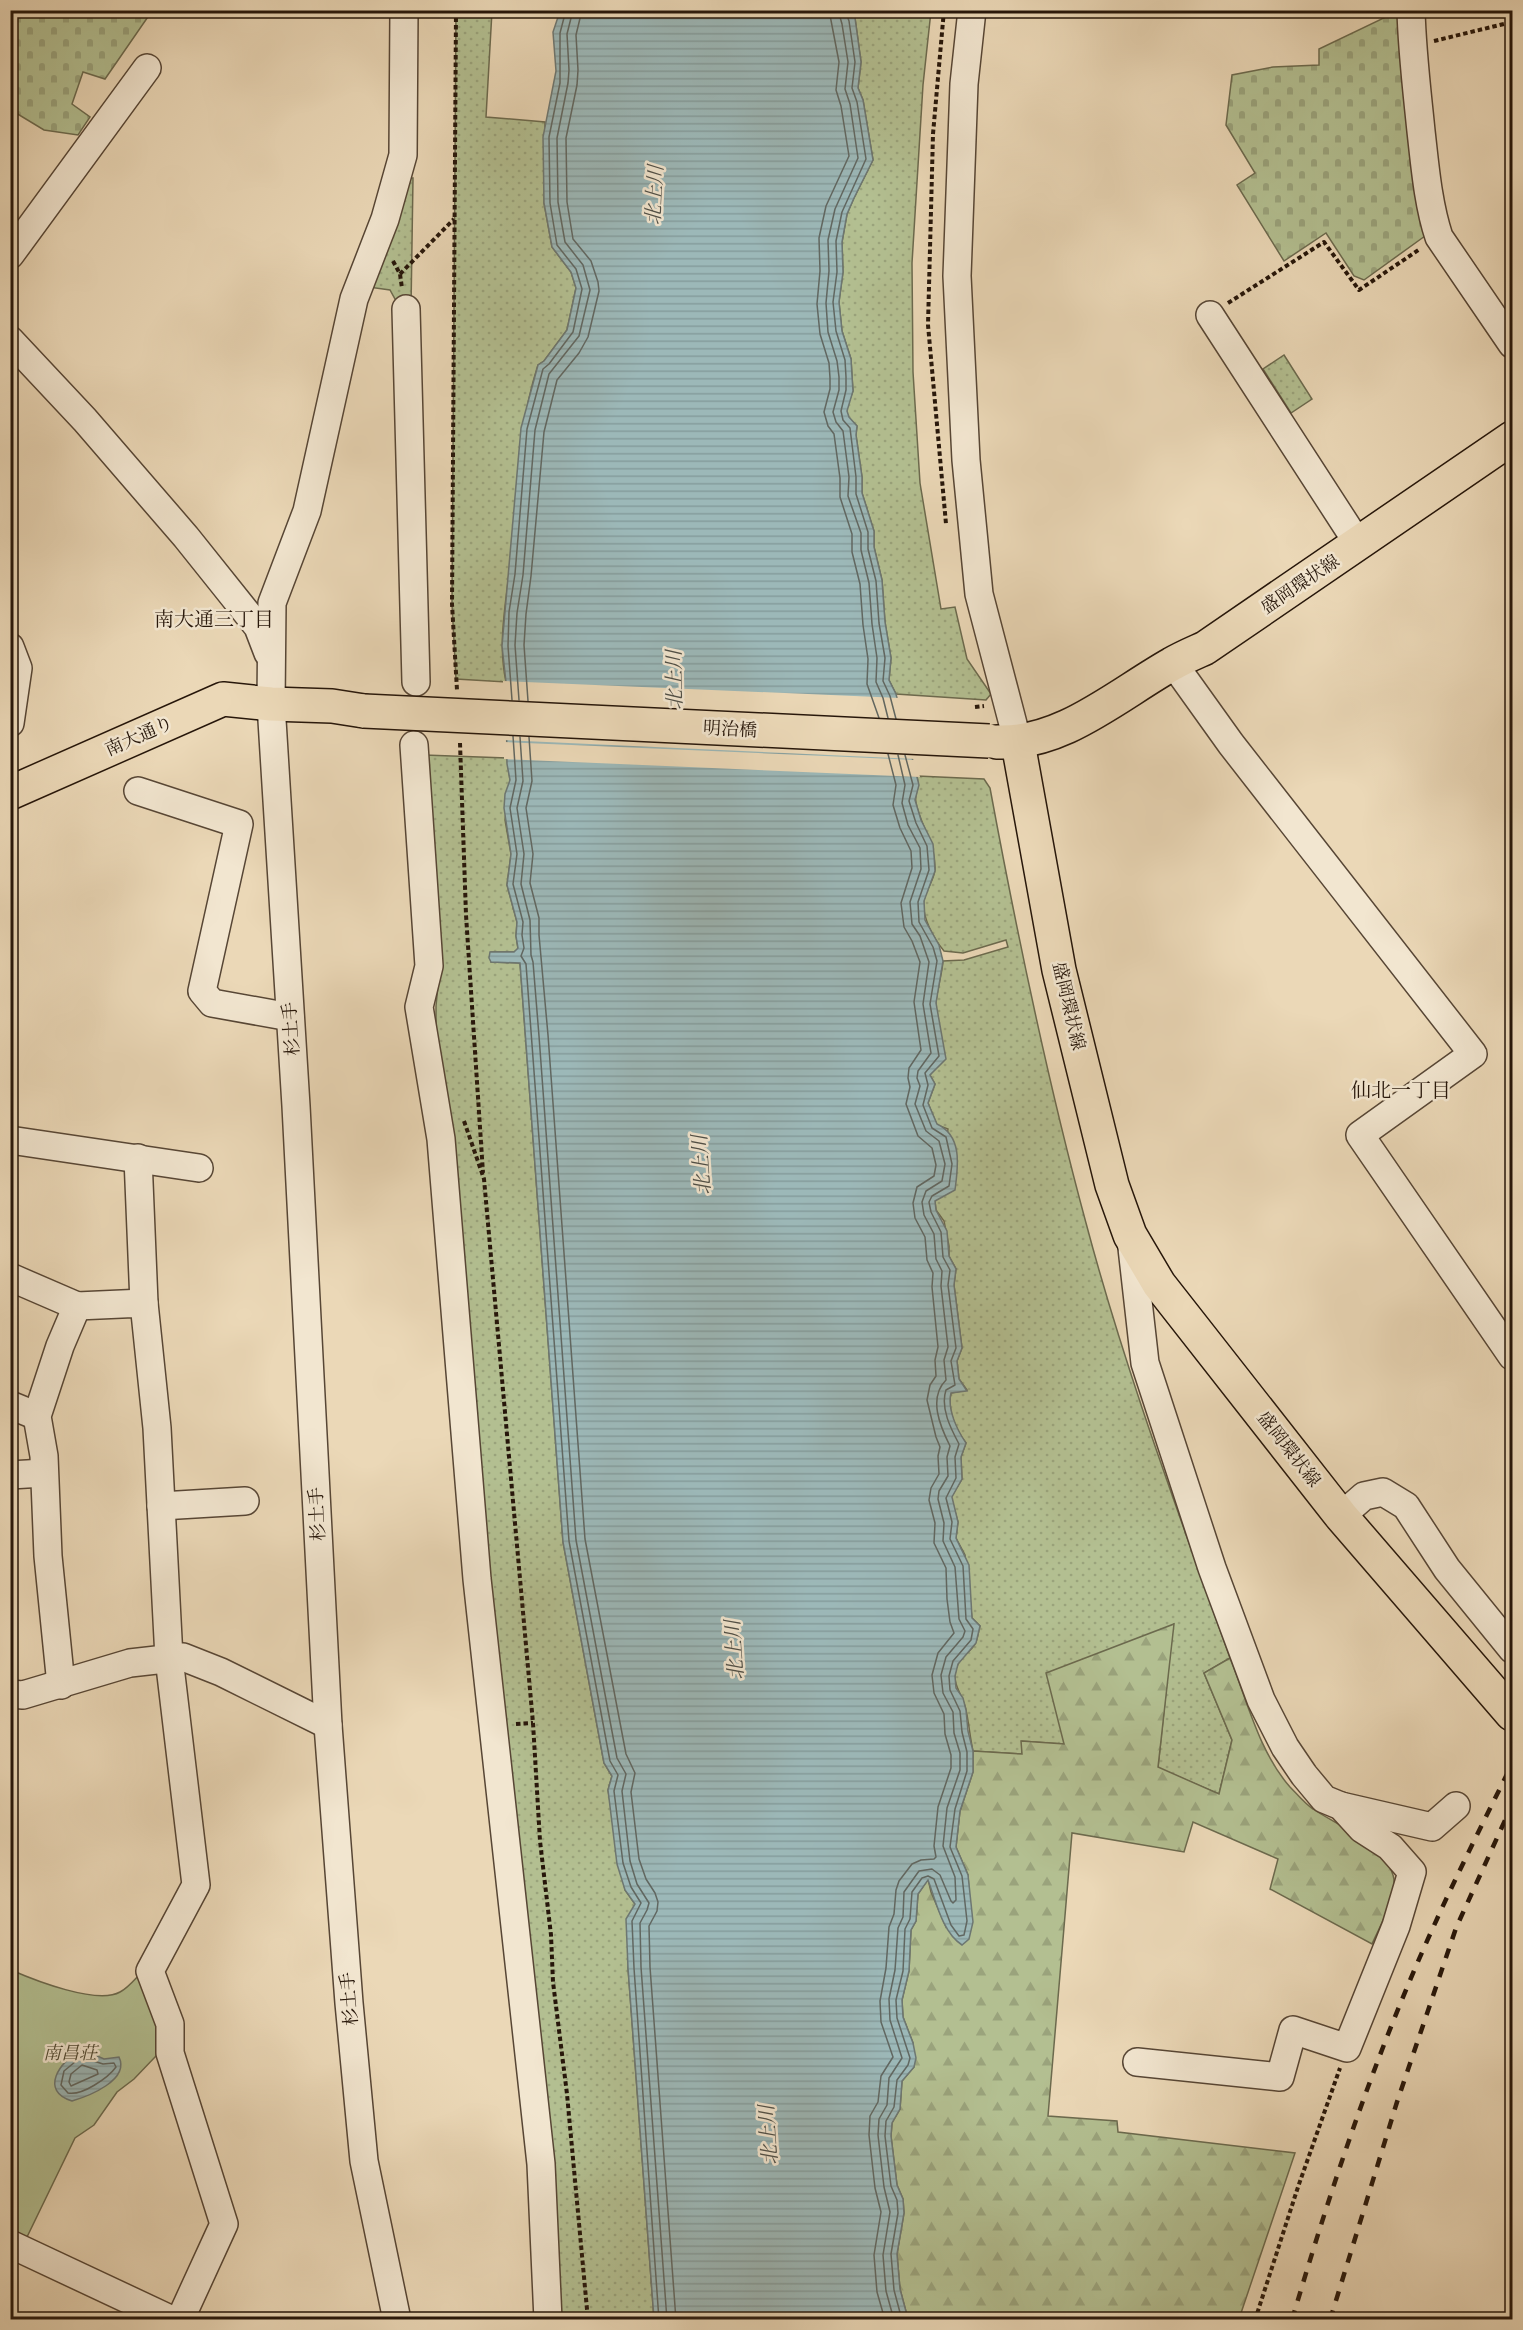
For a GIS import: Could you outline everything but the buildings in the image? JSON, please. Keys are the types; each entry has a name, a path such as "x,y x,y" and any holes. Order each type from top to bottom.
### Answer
{"main road":[{"name":"盛岡環状線","path":"1512,438 1359,545 1205,648 1173,663 1068,727 1003,742 1112,1185 1130,1235 1159,1284 1341,1516 1512,1714"},
{"name":"南大通り","path":"10,793 223,699 271,704 332,706 364,711"},
{"name":"明治橋","path":"364,711 1003,742"}],"street":[{"name":"杉土手","path":"397,2319 388,2287 364,2161 349,2003 328,1725 271,704 271,662 272,603 307,511 354,299 385,219 403,155 404,10"},
{"path":"972,10 966,71 957,276 966,460 979,594 1003,742"},
{"path":"966,71 984,35 991,10"},
{"path":"1411,10 1412,46 1425,163 1439,237 1512,344"},
{"path":"10,255 147,68"},
{"path":"406,309 416,682"},
{"path":"1210,315 1359,545"},
{"path":"10,340 146,489 243,607 258,627 271,662"},
{"path":"243,607 262,602 280,582"},
{"path":"10,647 18,668 10,723"},
{"path":"1173,663 1231,744 1473,1054 1360,1135 1512,1356"},
{"path":"414,745 429,966 419,1007 441,1139 477,1579 541,2164 548,2319"},
{"path":"138,791 239,824 202,992 212,1003 290,1017"},
{"path":"10,1140 199,1168"},
{"path":"138,1158 144,1303 157,1428 168,1658 196,1885 150,1971 170,2024 170,2053 224,2224 180,2319"},
{"path":"1130,1235 1145,1363 1212,1568 1261,1700 1285,1747 1324,1799 1341,1806 1432,1827 1456,1806"},
{"path":"10,1276 77,1306 144,1303"},
{"path":"61,1685 48,1556 44,1473 37,1416 60,1346 77,1306"},
{"path":"10,1405 37,1416"},
{"path":"10,1474 44,1473"},
{"path":"1341,1516 1364,1496 1383,1492 1406,1506 1447,1569 1512,1649"},
{"path":"161,1506 245,1501"},
{"path":"10,1694 23,1695 130,1663 183,1656 221,1672 328,1725"},
{"path":"1137,2062 1280,2076 1293,2030 1347,2048 1396,1926 1412,1872 1389,1847 1362,1829 1341,1806"},
{"path":"10,2244 172,2319"}],"path":[{"path":"456,10 452,604 457,691"},
{"path":"1412,46 1512,22"},
{"path":"400,274 455,218"},
{"path":"1210,315 1324,242 1359,290 1439,237"},
{"path":"391,257 400,274 406,309"},
{"path":"459,737 466,915 496,1330 533,1723 540,1841 551,1935 553,1982 567,2094 588,2319"},
{"path":"462,1115 484,1179"},
{"path":"1255,2319 1347,2048"}],"green space":[{"path":"19,11 152,11 105,79 83,72 72,104 90,117 78,135 44,130 11,110 11,31"},
{"path":"456,11 492,11 486,117 545,122 544,203 552,247 571,272 576,288 567,330 544,361 538,365 525,416 503,627 506,682 456,679 452,604"},
{"path":"850,11 931,11 923,85 912,263 913,372 920,483 941,609 955,607 967,659 991,694 986,700 896,694 889,680 891,658 885,622 882,580 874,547 874,531 862,493 857,426 848,417 846,410 853,391 851,359 842,331 839,302 843,272 842,242 847,214 873,160 863,100 858,88 861,62 855,18"},
{"path":"1383,11 1401,11 1425,236 1364,280 1354,276 1326,233 1284,261 1237,185 1255,173 1226,125 1232,75 1273,67 1319,65 1319,49 1386,17"},
{"path":"405,178 413,178 411,309 401,310 390,290 368,287"},
{"path":"1284,355 1312,399 1291,413 1263,369"},
{"path":"424,755 507,758 510,780 505,820 511,854 507,885 517,922 518,949 514,952 491,952 491,962 520,963 563,1542 604,1763 612,1776 608,1790 625,1890 635,1904 628,1968 654,2319 560,2319 505,1731 436,1048 436,1006 440,965"},
{"path":"917,776 984,779 990,788 1058,1115 1101,1278 1172,1496 1230,1658 1204,1673 1232,1740 1219,1794 1158,1768 1173,1625 1064,1744 1022,1741 1022,1754 973,1751 966,1710 956,1684 955,1672 959,1663 975,1644 980,1626 972,1618 965,1555 956,1538 958,1522 951,1497 962,1479 961,1457 966,1443 953,1420 950,1399 951,1393 967,1390 959,1379 957,1361 962,1348 954,1285 956,1269 949,1256 944,1221 936,1210 935,1201 948,1129 937,1125 928,1103 935,1084 930,1075 938,1059 936,1003 943,961 964,960 1008,947 1006,940 963,953 944,951 932,934 924,913 924,900 934,874 935,861 916,803"},
{"path":"1174,1624 1158,1767 1219,1794 1232,1740 1204,1673 1230,1658 1262,1742 1279,1773 1310,1807 1359,1837 1380,1854 1388,1864 1394,1882 1388,1910 1372,1944 1270,1889 1278,1859 1193,1822 1184,1852 1072,1833 1048,2116 1117,2121 1118,2132 1295,2153 1239,2319 908,2319 900,2289 897,2254 904,2213 903,2199 897,2185 891,2136 892,2123 900,2109 902,2081 914,2067 913,2043 903,2017 902,2000 909,1971 911,1930 916,1921 918,1894 928,1879 946,1927 969,1892 968,1875 956,1847 960,1811 973,1772 973,1751 1022,1754 1021,1741 1064,1744 1046,1673"},
{"name":"南昌荘","path":"11,1970 66,1990 97,1995 120,1992 141,1973 158,2022 156,2056 134,2079 117,2092 94,2125 75,2138 26,2239 11,2232"}],"water":[{"name":"北上川","path":"560,11 850,11 855,18 861,62 858,88 863,100 873,160 847,214 842,242 843,272 839,302 842,331 851,359 853,391 847,411 857,426 862,493 874,531 874,547 882,580 885,622 891,658 889,680 896,694 919,785 915,800 921,820 933,844 935,871 924,901 925,920 939,945 943,961 936,1003 946,1059 930,1075 935,1084 928,1103 937,1124 951,1136 957,1153 955,1190 935,1201 936,1210 947,1231 949,1256 956,1269 954,1285 962,1348 957,1361 959,1379 967,1391 951,1393 950,1399 954,1419 966,1443 961,1457 962,1479 952,1497 958,1522 956,1538 969,1565 972,1618 980,1626 976,1643 958,1664 955,1676 956,1688 963,1698 966,1710 973,1751 973,1772 960,1811 956,1847 968,1875 973,1922 969,1939 962,1945 949,1932 928,1880 918,1894 916,1921 911,1930 909,1971 902,2000 903,2017 916,2058 914,2067 902,2081 900,2109 892,2123 891,2136 897,2185 903,2199 904,2213 897,2254 900,2289 908,2319 654,2319 628,1968 626,1919 635,1904 625,1890 617,1864 608,1790 612,1776 604,1763 563,1542 520,963 491,962 489,958 490,952 514,952 518,948 517,922 507,885 511,854 504,808 505,794 510,780 507,764 506,682 502,646 521,428 538,365 544,361 567,330 576,288 571,272 552,247 544,203 543,137 556,71 553,32"},
{"path":"80,2051 86,2051 104,2059 119,2057 121,2065 119,2073 106,2086 72,2101 62,2096 57,2090 56,2076 66,2062"}],"pier":[{"path":"503,681 900,698 916,759 504,740"},
{"path":"504,742 916,760 920,777 504,759"}],"railway":[{"path":"1292,2320 1340,2167 1395,2017 1446,1899 1512,1764"},
{"path":"1330,2320 1397,2102 1456,1928 1512,1805"}],"district":[{"name":"南大通三丁目","path":"214,619"},
{"name":"仙北一丁目","path":"1401,1090"}]}
